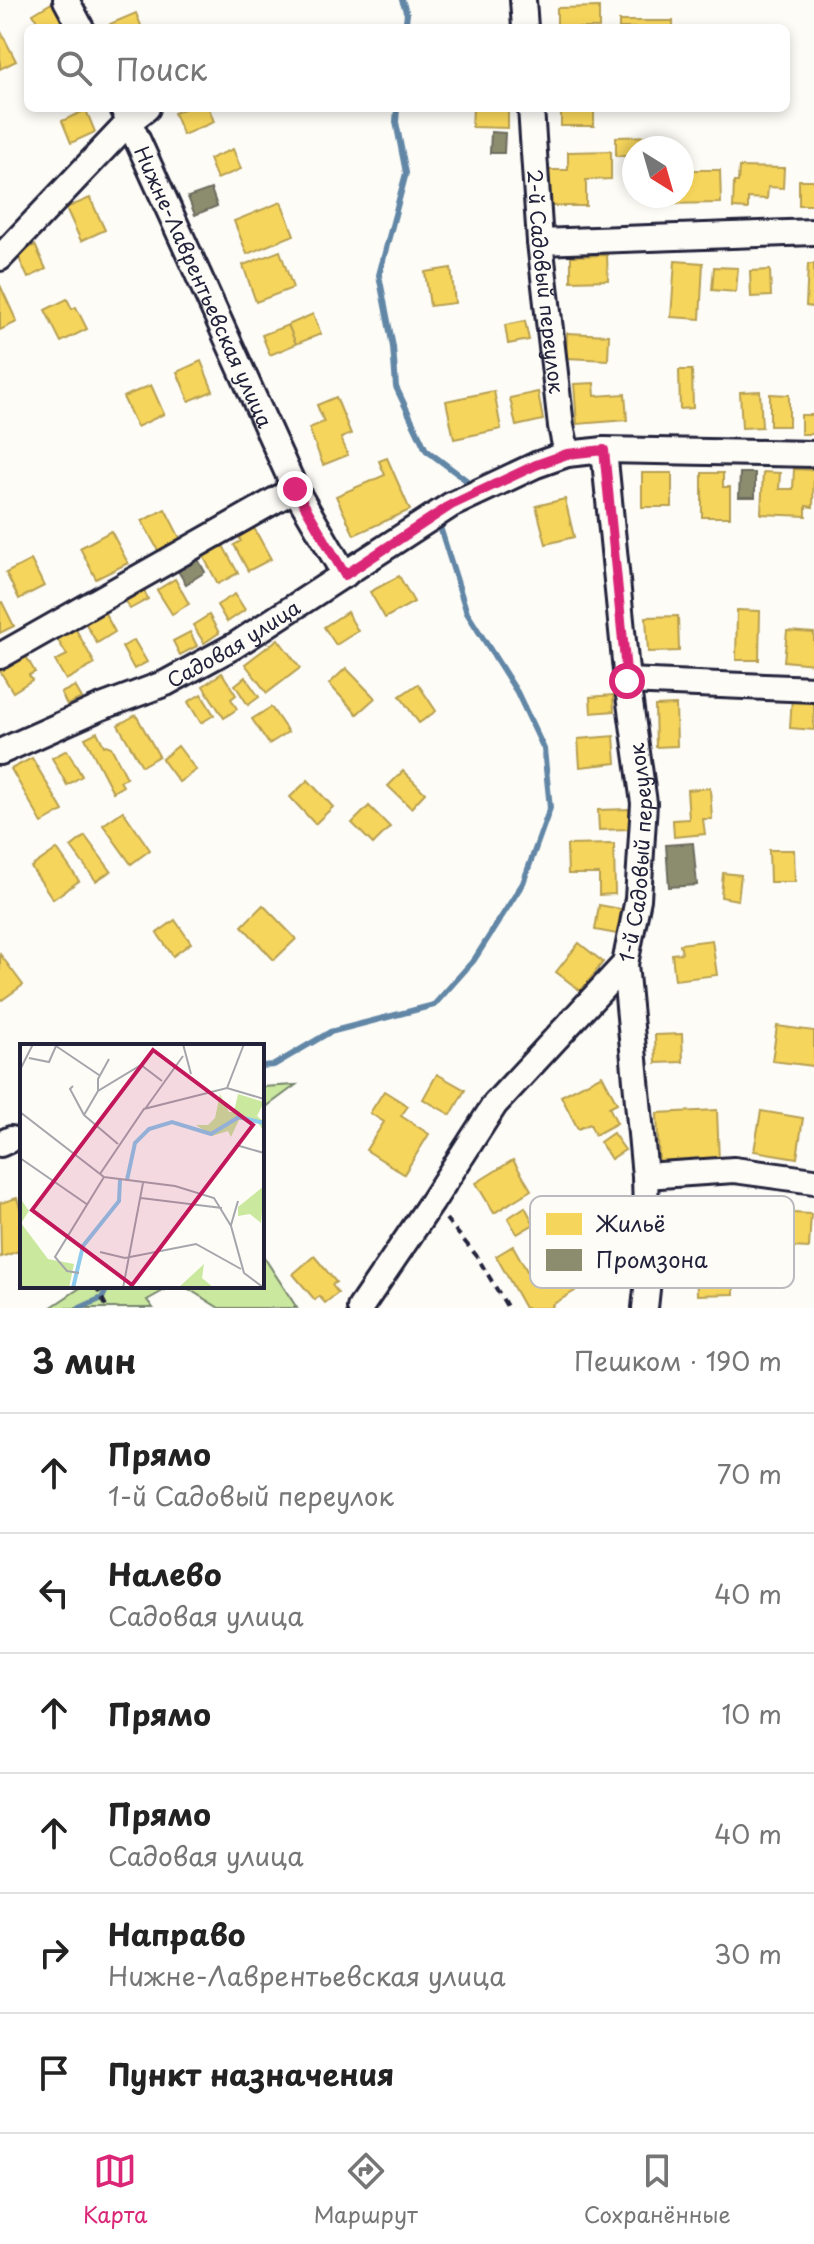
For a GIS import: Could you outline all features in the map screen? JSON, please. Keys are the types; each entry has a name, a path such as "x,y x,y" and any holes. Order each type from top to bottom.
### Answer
{"street":[{"path":"66,0 79,24"},
{"path":"523,0 525,24"},
{"name":"Нижне-Лаврентьевская улица","path":"0,258 133,112 295,489 345,575"},
{"name":"2-й Садовый переулок","path":"531,112 540,242 561,426 567,454"},
{"path":"540,242 814,232"},
{"path":"567,454 604,450 814,454"},
{"name":"1-й Садовый переулок","path":"360,1308 495,1104 625,964 638,899 644,803 627,681 604,450"},
{"name":"Садовая улица","path":"0,752 99,708 166,683 234,646 451,505 536,465 567,454"},
{"path":"0,656 295,489"},
{"path":"627,681 814,689"},
{"path":"625,964 646,1196"},
{"path":"645,1176 734,1170 814,1181"},
{"path":"645,1308 647,1288"}],"path":[{"path":"432,1202 476,1255 508,1308"},
{"path":"97,1288 107,1308"}],"green space":[{"path":"296,1085 264,1109 264,1087"},
{"path":"264,1257 297,1308 219,1308 187,1288 264,1288"},
{"path":"80,1288 168,1288 147,1300 153,1308 50,1308"}],"building: Жильё":[{"path":"55,1 68,24 39,24 33,14"},
{"path":"599,7 599,24 557,24 557,8"},
{"path":"136,13 140,24 110,24"},
{"path":"619,21 673,21 673,24 619,24"},
{"path":"0,30 16,61 0,69"},
{"path":"87,112 95,132 71,143 62,121"},
{"path":"210,112 214,122 183,135 174,113"},
{"path":"473,112 508,112 508,128 472,127"},
{"path":"561,112 594,112 594,126 561,126"},
{"path":"616,137 622,137 622,156 616,156"},
{"path":"233,149 241,169 217,179 209,159"},
{"path":"611,151 611,179 586,180 586,206 549,206 549,170 568,170 568,152"},
{"path":"739,167 784,168 783,188 768,187 767,199 748,198 748,209 733,208 734,182 738,182"},
{"path":"694,170 720,170 721,203 694,203"},
{"path":"799,180 814,180 814,205 799,205"},
{"path":"90,198 105,230 81,241 66,208"},
{"path":"281,202 294,235 247,254 234,221"},
{"path":"35,245 46,269 28,278 17,254"},
{"path":"280,251 293,288 256,302 243,265"},
{"path":"607,255 608,280 571,281 571,256"},
{"path":"675,261 703,263 700,319 671,317"},
{"path":"808,264 814,264 814,307 806,306"},
{"path":"714,267 738,268 736,292 712,290"},
{"path":"451,268 455,303 430,306 425,272"},
{"path":"770,270 771,296 751,297 750,271"},
{"path":"0,285 17,322 0,330"},
{"path":"67,299 72,309 76,307 87,329 61,342 45,310"},
{"path":"313,314 321,334 296,344 288,325"},
{"path":"525,321 529,340 508,344 505,325"},
{"path":"288,325 296,344 270,355 262,335"},
{"path":"567,333 609,335 608,360 566,358"},
{"path":"201,361 213,391 189,401 177,372"},
{"path":"679,370 692,370 693,408 680,409"},
{"path":"594,383 595,396 625,394 627,420 577,424 574,384"},
{"path":"151,385 164,414 137,427 123,397"},
{"path":"494,391 501,429 454,439 446,401"},
{"path":"760,391 762,427 742,428 740,392"},
{"path":"538,392 543,420 516,426 510,398"},
{"path":"770,394 789,395 789,426 770,426"},
{"path":"336,397 351,434 341,438 348,455 323,465 309,428 324,422 317,405"},
{"path":"801,415 814,415 814,434 801,434"},
{"path":"387,458 410,510 354,535 336,496 385,475 379,461"},
{"path":"794,469 814,470 813,507 806,506 806,516 761,514 763,472 780,473 779,489 793,489"},
{"path":"642,473 672,473 672,507 642,507"},
{"path":"702,473 723,473 723,487 730,487 730,517 702,517"},
{"path":"565,499 574,537 546,544 536,506"},
{"path":"165,509 181,540 159,552 142,521"},
{"path":"254,528 271,559 248,571 234,545 241,541 238,536"},
{"path":"111,531 128,563 96,579 80,548"},
{"path":"221,542 238,573 218,584 201,552"},
{"path":"31,560 44,586 19,599 6,573"},
{"path":"399,576 414,602 385,618 370,592"},
{"path":"175,579 189,604 172,614 157,590"},
{"path":"141,584 148,599 130,609 122,594"},
{"path":"235,594 245,610 227,622 217,605"},
{"path":"0,603 14,626 0,633"},
{"path":"101,606 115,632 97,643 82,617"},
{"path":"737,610 760,611 759,660 736,660"},
{"path":"347,612 358,631 336,645 324,627"},
{"path":"209,615 219,633 204,643 193,625"},
{"path":"678,616 679,651 648,652 646,617"},
{"path":"74,626 95,664 66,680 55,661 67,655 56,637"},
{"path":"787,631 814,633 814,664 784,661"},
{"path":"190,632 197,646 180,655 173,641"},
{"path":"278,639 300,668 267,693 245,664"},
{"path":"134,640 147,662 134,669 122,647"},
{"path":"23,651 35,672 29,675 32,680 13,692 0,671 0,665"},
{"path":"346,668 375,698 357,714 329,684"},
{"path":"222,673 236,695 231,699 237,709 224,718 203,686"},
{"path":"245,677 259,697 248,705 235,685"},
{"path":"418,684 436,711 419,723 400,696"},
{"path":"75,686 82,698 67,705 61,693"},
{"path":"201,694 214,715 201,723 188,702"},
{"path":"613,695 614,711 591,713 590,697"},
{"path":"792,696 814,697 814,730 790,728"},
{"path":"676,705 677,746 656,747 655,706"},
{"path":"271,707 288,732 269,744 252,719"},
{"path":"136,715 159,756 142,766 118,725"},
{"path":"97,732 104,746 111,747 127,778 120,781 123,786 113,792 85,738"},
{"path":"614,736 616,763 580,767 578,739"},
{"path":"178,746 196,770 179,782 162,759"},
{"path":"67,750 82,776 67,785 52,758"},
{"path":"32,758 63,811 42,823 11,769"},
{"path":"403,771 425,793 411,808 388,786"},
{"path":"308,780 333,807 315,824 290,797"},
{"path":"710,788 712,819 703,819 705,834 674,837 673,820 689,819 687,790"},
{"path":"369,806 390,827 373,844 352,823"},
{"path":"629,809 630,829 599,830 598,810"},
{"path":"123,811 150,850 131,864 103,825"},
{"path":"85,836 111,871 96,881 71,847"},
{"path":"614,844 615,894 599,895 599,874 568,874 567,845"},
{"path":"57,849 79,881 53,899 31,867"},
{"path":"769,850 794,850 795,882 770,882"},
{"path":"723,873 741,875 738,900 721,897"},
{"path":"263,905 296,939 274,960 242,926"},
{"path":"599,905 621,909 617,934 595,930"},
{"path":"175,920 191,943 173,956 157,933"},
{"path":"712,940 717,975 675,980 672,954 682,953 680,944"},
{"path":"579,943 603,962 581,991 556,972"},
{"path":"0,954 23,985 2,1000 0,998"},
{"path":"777,1026 814,1031 814,1066 772,1061"},
{"path":"682,1034 683,1062 656,1063 655,1035"},
{"path":"437,1074 465,1090 451,1115 423,1099"},
{"path":"602,1075 617,1103 609,1107 617,1123 595,1135 590,1124 578,1129 561,1096"},
{"path":"384,1091 408,1106 401,1116 429,1134 404,1174 366,1150 384,1122 370,1113"},
{"path":"717,1110 719,1162 659,1165 657,1113"},
{"path":"761,1111 803,1118 797,1158 754,1151"},
{"path":"613,1133 625,1150 611,1159 600,1142"},
{"path":"513,1160 531,1190 494,1213 476,1183"},
{"path":"17,1198 20,1208 20,1251 1,1257 0,1203"},
{"path":"525,1207 530,1216 530,1226 517,1234 508,1218"},
{"path":"794,1213 811,1214 809,1248 794,1247"},
{"path":"513,1246 530,1276 530,1288 573,1288 575,1291 552,1305 553,1308 525,1308 496,1256"},
{"path":"314,1256 336,1282 332,1285 338,1293 325,1303 319,1296 315,1300 293,1274"},
{"path":"697,1288 734,1288 734,1294 697,1295"}],"building: Промзона":[{"path":"491,132 505,133 504,153 490,153"},
{"path":"211,189 217,206 195,215 188,197"},
{"path":"740,473 755,473 755,497 739,497"},
{"path":"195,554 205,572 186,584 175,566"},
{"path":"693,843 697,885 669,887 666,845"}],"waterway":[{"path":"402,0 407,14 406,24"},
{"path":"397,112 406,173 379,275 393,347 396,387 426,450 466,480 468,489"},
{"path":"264,1066 274,1065 330,1032 434,1005 474,960 523,883 550,808 544,749 517,692 467,613 440,527 448,520"},
{"path":"80,1308 102,1298 107,1288"}],"route":[{"path":"295,489 345,575 451,505 536,465 567,454 604,450 627,681"}]}
